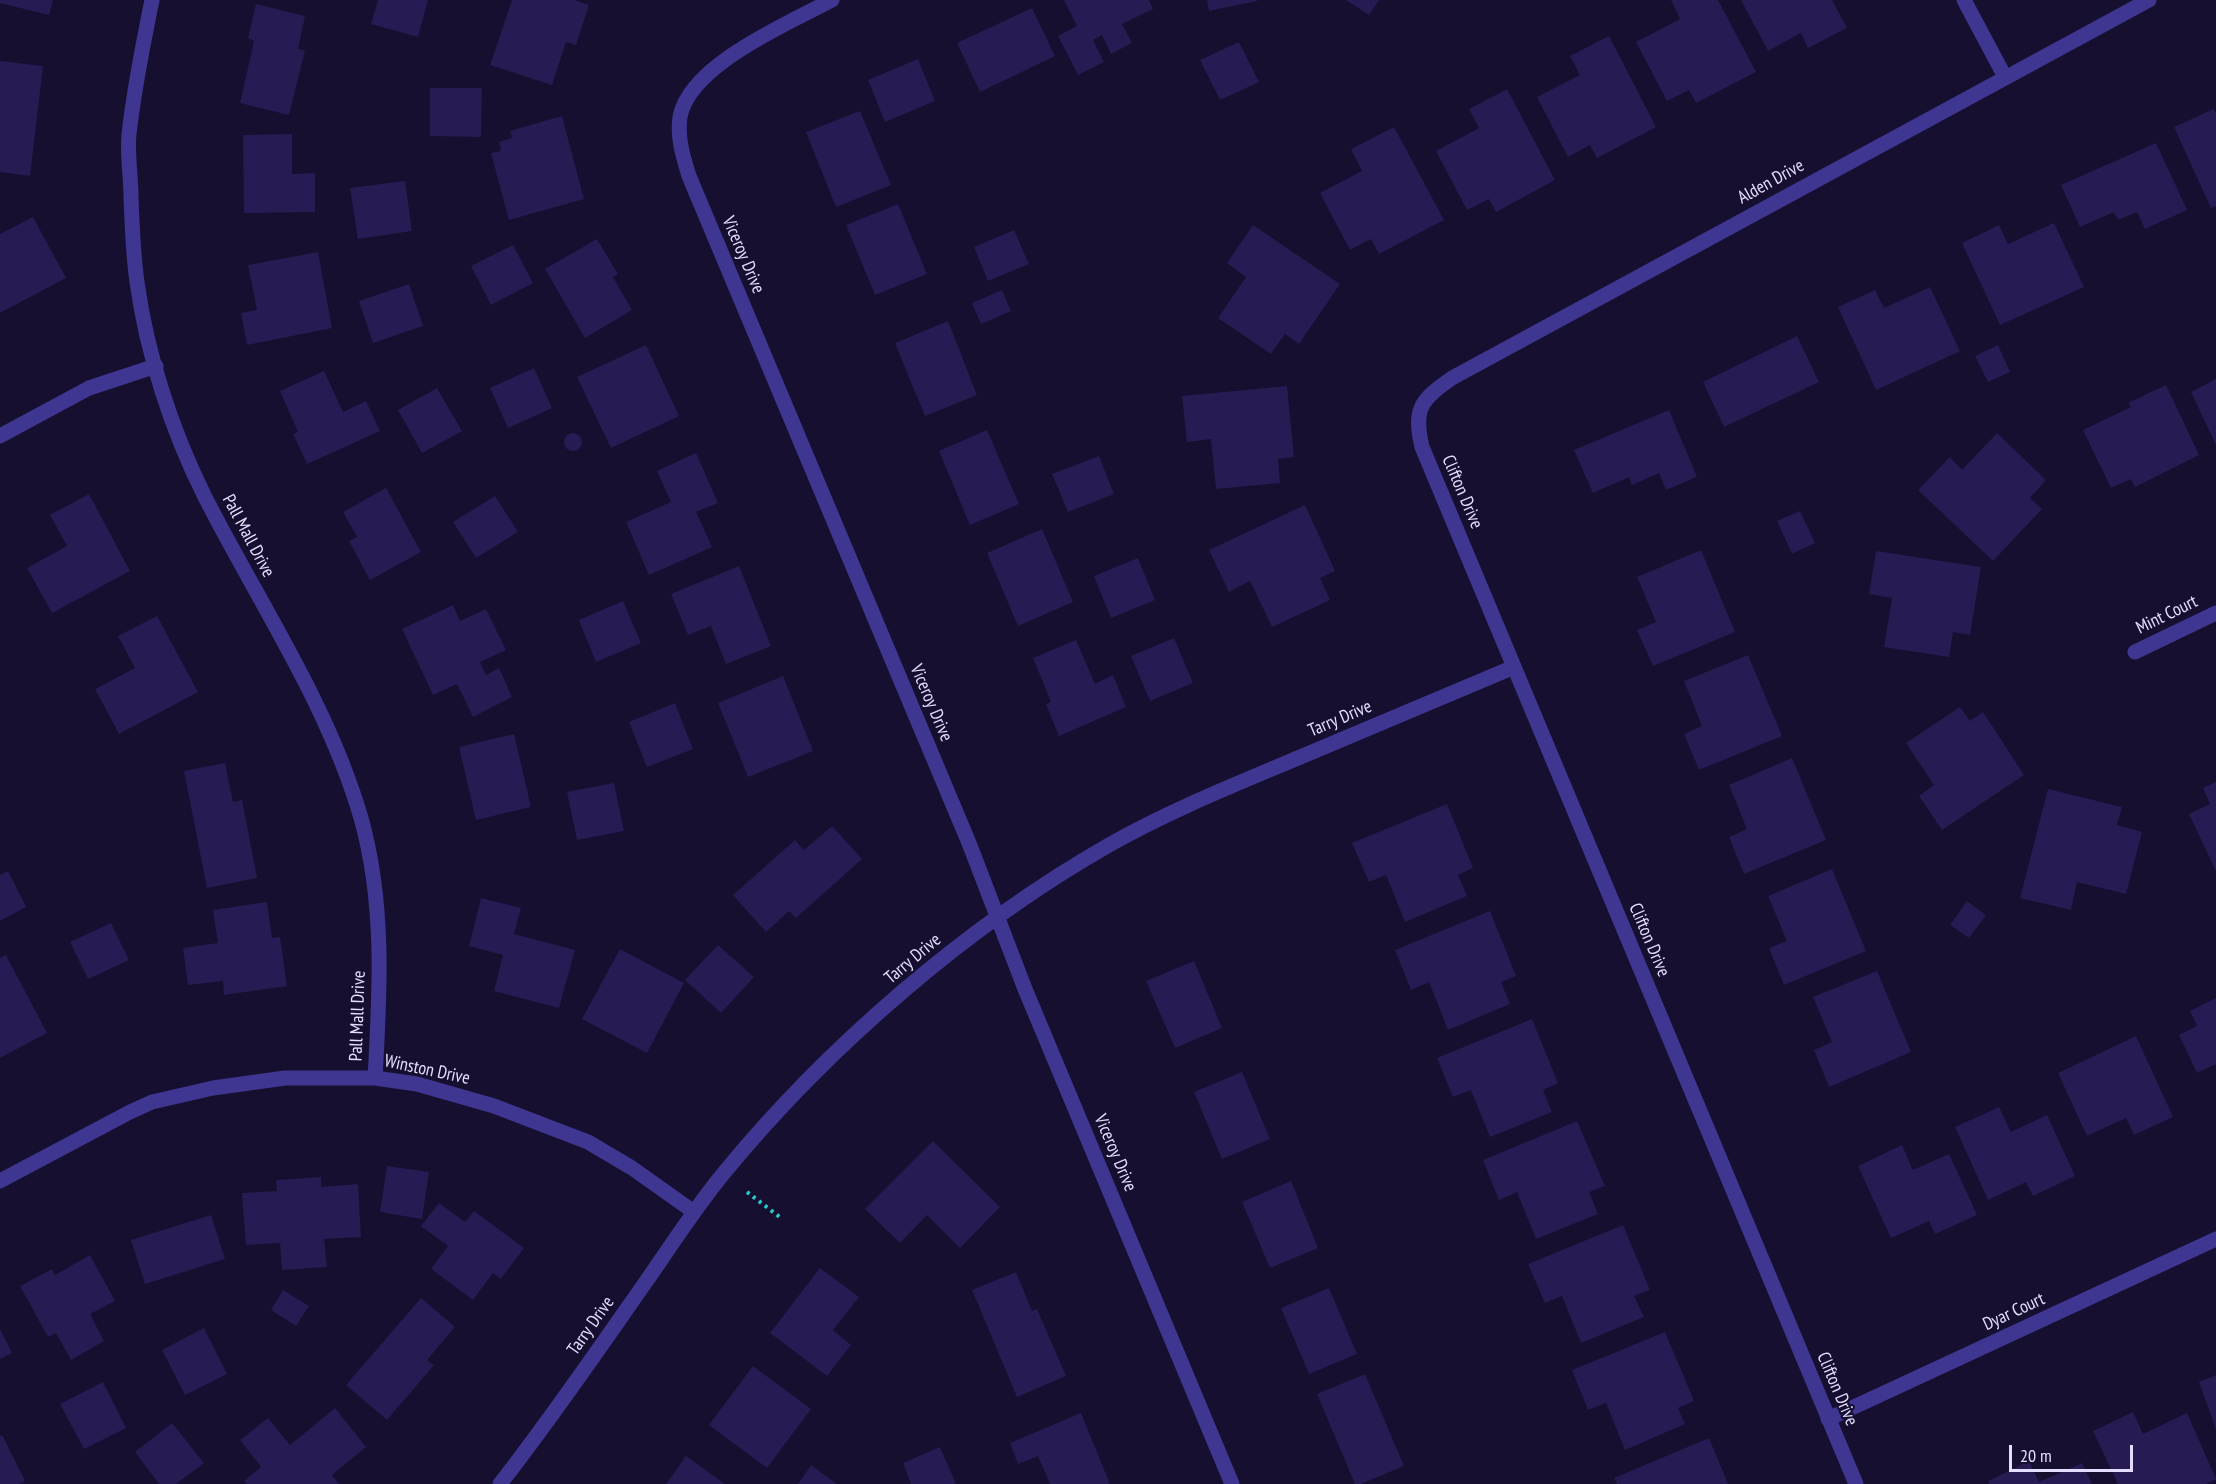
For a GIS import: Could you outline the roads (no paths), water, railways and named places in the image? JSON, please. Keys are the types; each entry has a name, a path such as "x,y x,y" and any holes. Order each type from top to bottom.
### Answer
{"street":[{"name":"Pall Mall Drive","path":"152,0 141,52 129,137 136,278 142,312 156,366 186,455 205,496 326,723 362,820 373,878 378,928 380,987 375,1078"},
{"name":"Viceroy Drive","path":"832,0 717,65 687,97 680,116 678,138 689,176 969,843 1030,1000 1232,1484"},
{"path":"1964,0 2005,77"},
{"name":"Alden Drive","path":"1420,409 1430,393 1452,378 2149,0"},
{"path":"0,436 89,388 156,366"},
{"name":"Clifton Drive","path":"1420,409 1418,426 1422,447 1856,1484"},
{"name":"Mint Court","path":"2135,652 2216,613"},
{"name":"Tarry Drive","path":"500,1484 579,1378 694,1212 724,1174 786,1103 837,1052 948,954 1041,886 1112,844 1186,807 1515,667"},
{"name":"Winston Drive","path":"0,1181 152,1102 213,1088 285,1078 375,1078 417,1084 494,1106 588,1142 632,1168 694,1212"},
{"name":"Dyar Court","path":"1828,1419 2216,1239"}]}
